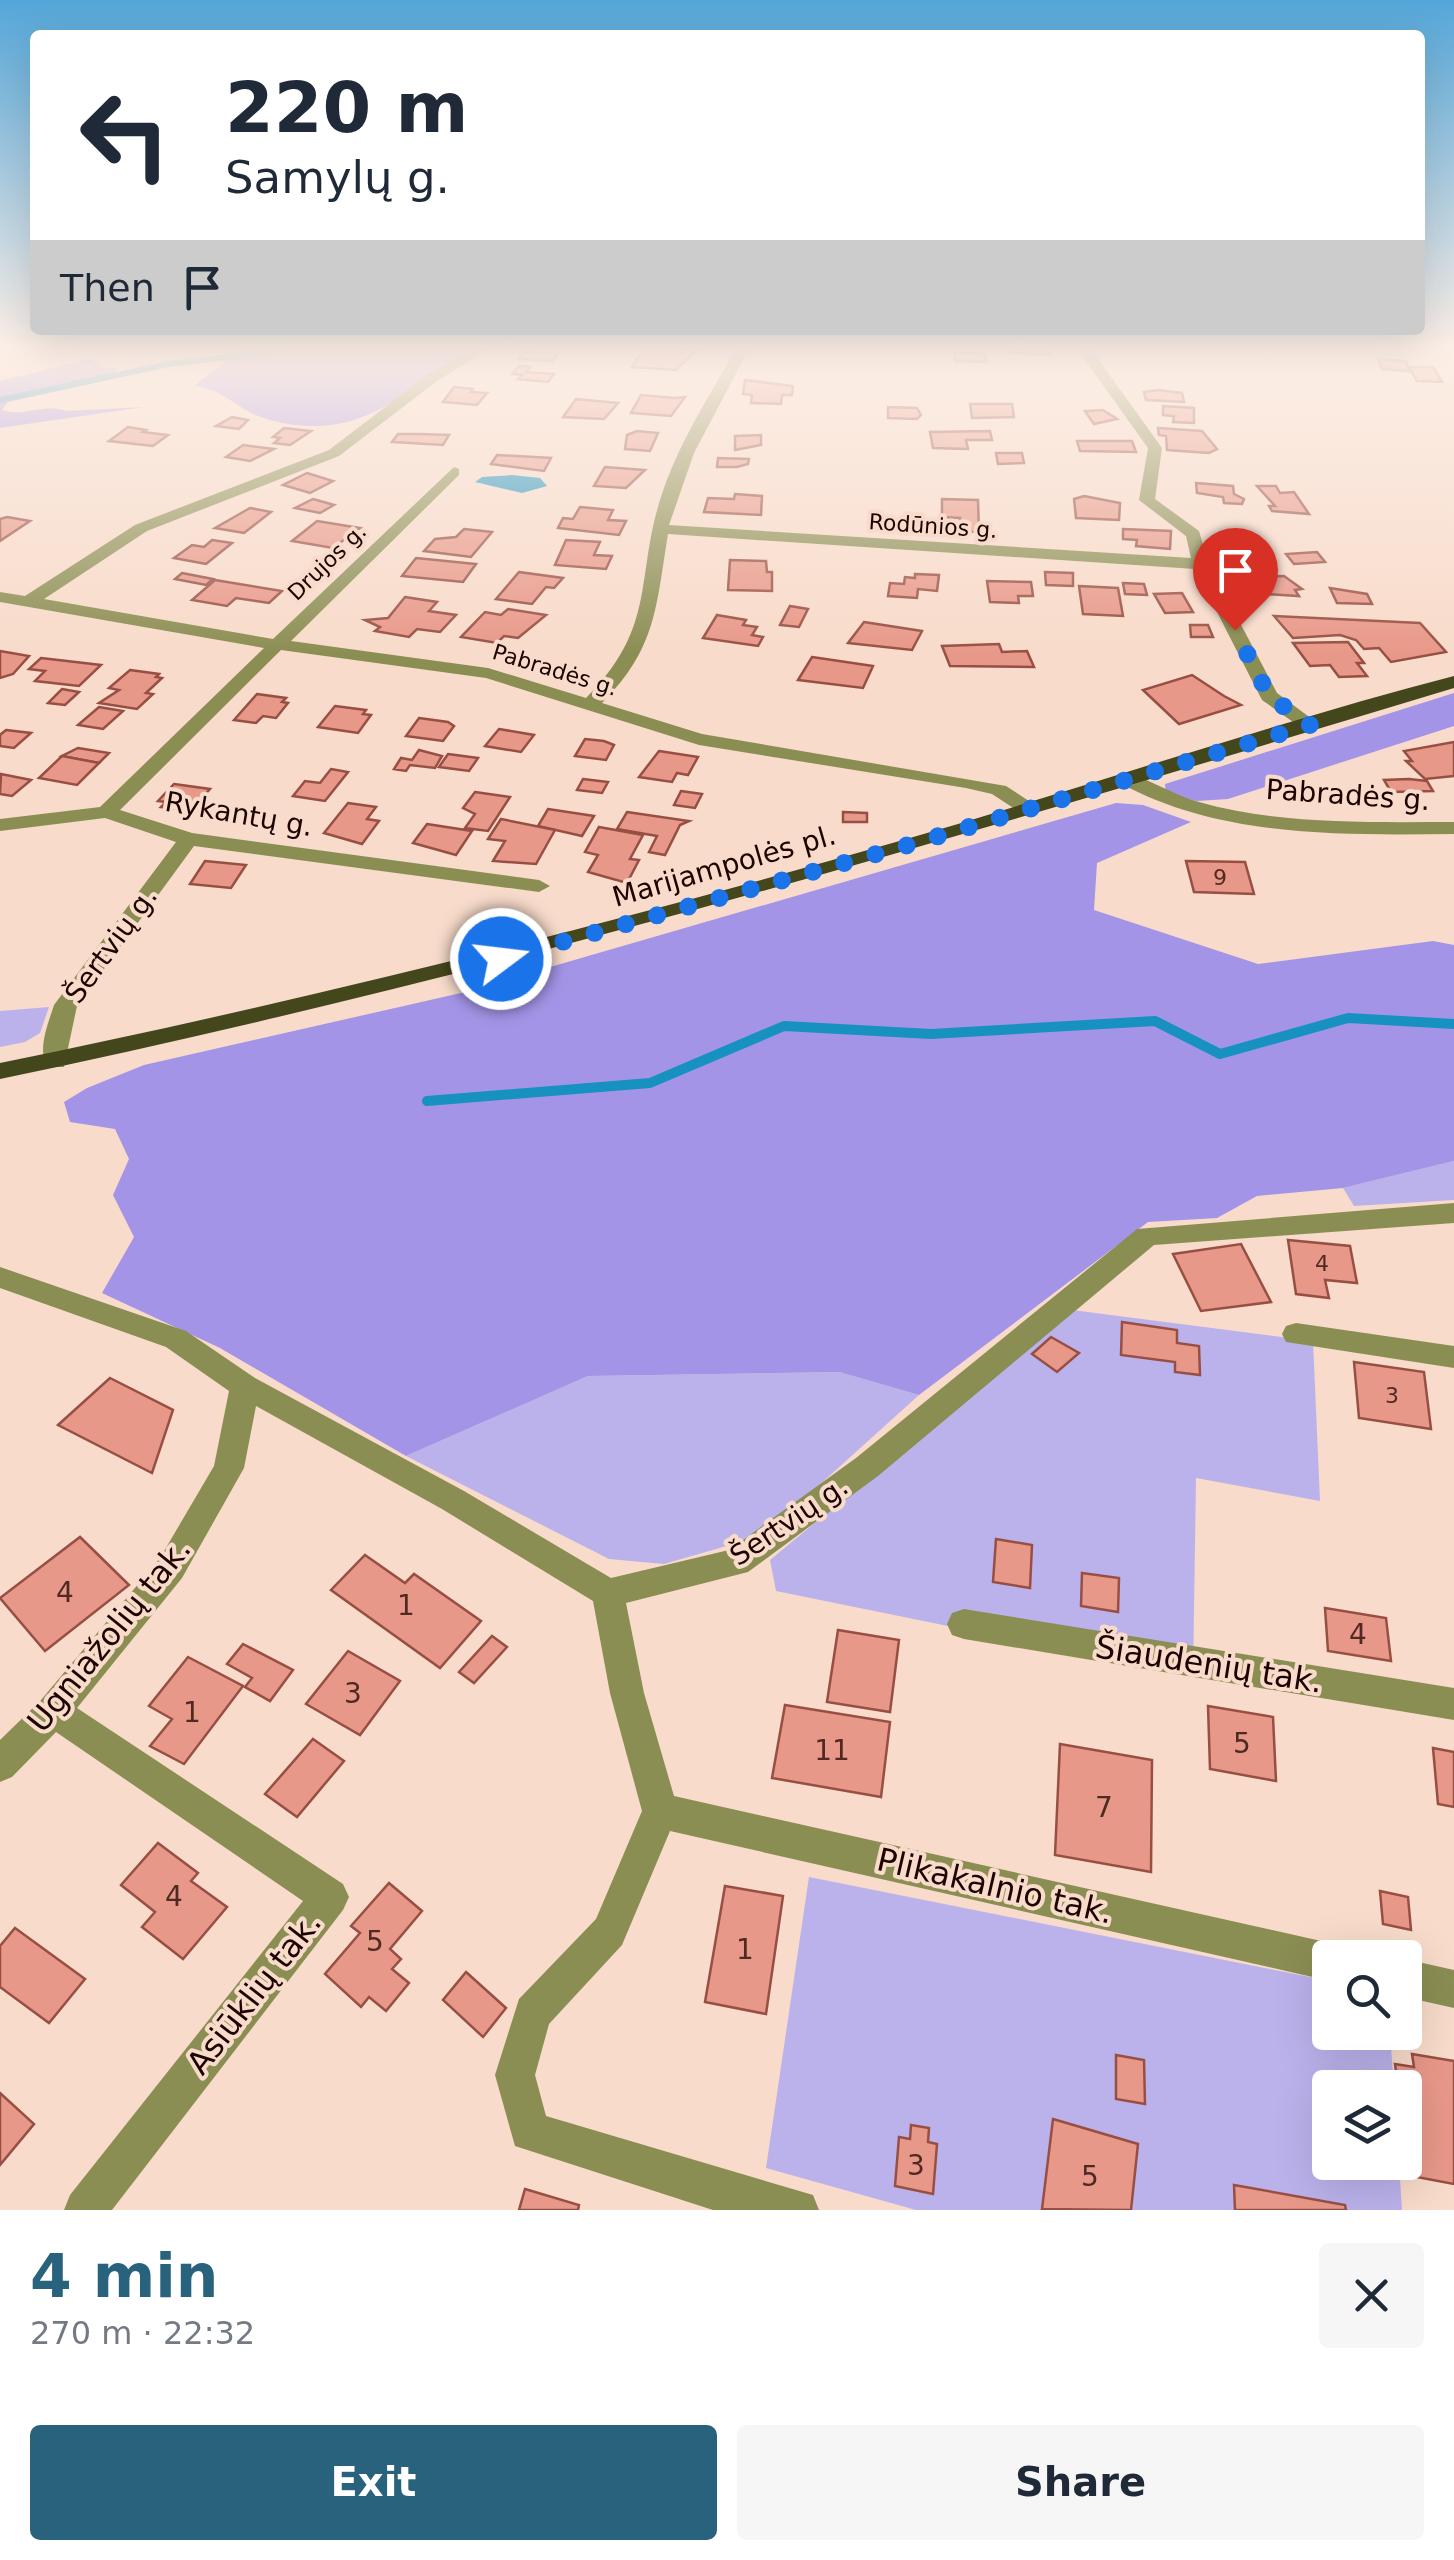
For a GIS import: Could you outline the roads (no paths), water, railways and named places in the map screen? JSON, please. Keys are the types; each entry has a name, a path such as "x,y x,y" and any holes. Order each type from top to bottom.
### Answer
{"main road":[{"name":"Marijampolės pl.","path":"0,1071 426,979 1028,809 1454,682"}],"street":[{"path":"28,602 141,528 288,475 340,448"},
{"path":"588,705 623,674 642,642 671,490 692,448"},
{"path":"1154,448 1147,500 1185,524 1193,534 1201,564 1269,696 1310,725"},
{"name":"Drujos g.","path":"273,644 454,472"},
{"name":"Rodūnios g.","path":"663,529 1201,564"},
{"name":"Pabradės g.","path":"0,596 273,644 488,673 699,739 966,782 999,790 1028,809"},
{"name":"Rykantų g.","path":"273,644 106,812 189,839 539,886"},
{"name":"Pabradės g.","path":"1127,780 1148,795 1195,810 1318,823 1454,828"},
{"path":"0,825 106,812"},
{"name":"Šertvių g.","path":"55,1060 56,1032 66,1005 189,839"},
{"name":"Šertvių g.","path":"608,1593 737,1562 867,1467 1147,1236 1454,1213"},
{"path":"0,1277 176,1339 245,1386 452,1500 608,1593 627,1693 660,1811 609,1932 533,2012 514,2075 530,2131 744,2204 798,2210"},
{"path":"1296,1334 1454,1357"},
{"name":"Ugniažolių tak.","path":"0,1765 53,1712 172,1568 229,1468 245,1386"},
{"name":"Šiaudenių tak.","path":"964,1624 1454,1704"},
{"name":"Asiūklių tak.","path":"53,1712 330,1897 85,2210"},
{"name":"Plikakalnio tak.","path":"660,1811 1312,1958"},
{"path":"1422,1982 1454,1989"}],"water":[{"path":"482,477 540,478 547,486 522,493 475,482"}],"waterway":[{"path":"427,1101 650,1083 784,1026 931,1034 1155,1021 1220,1054 1348,1018 1454,1024"}]}
